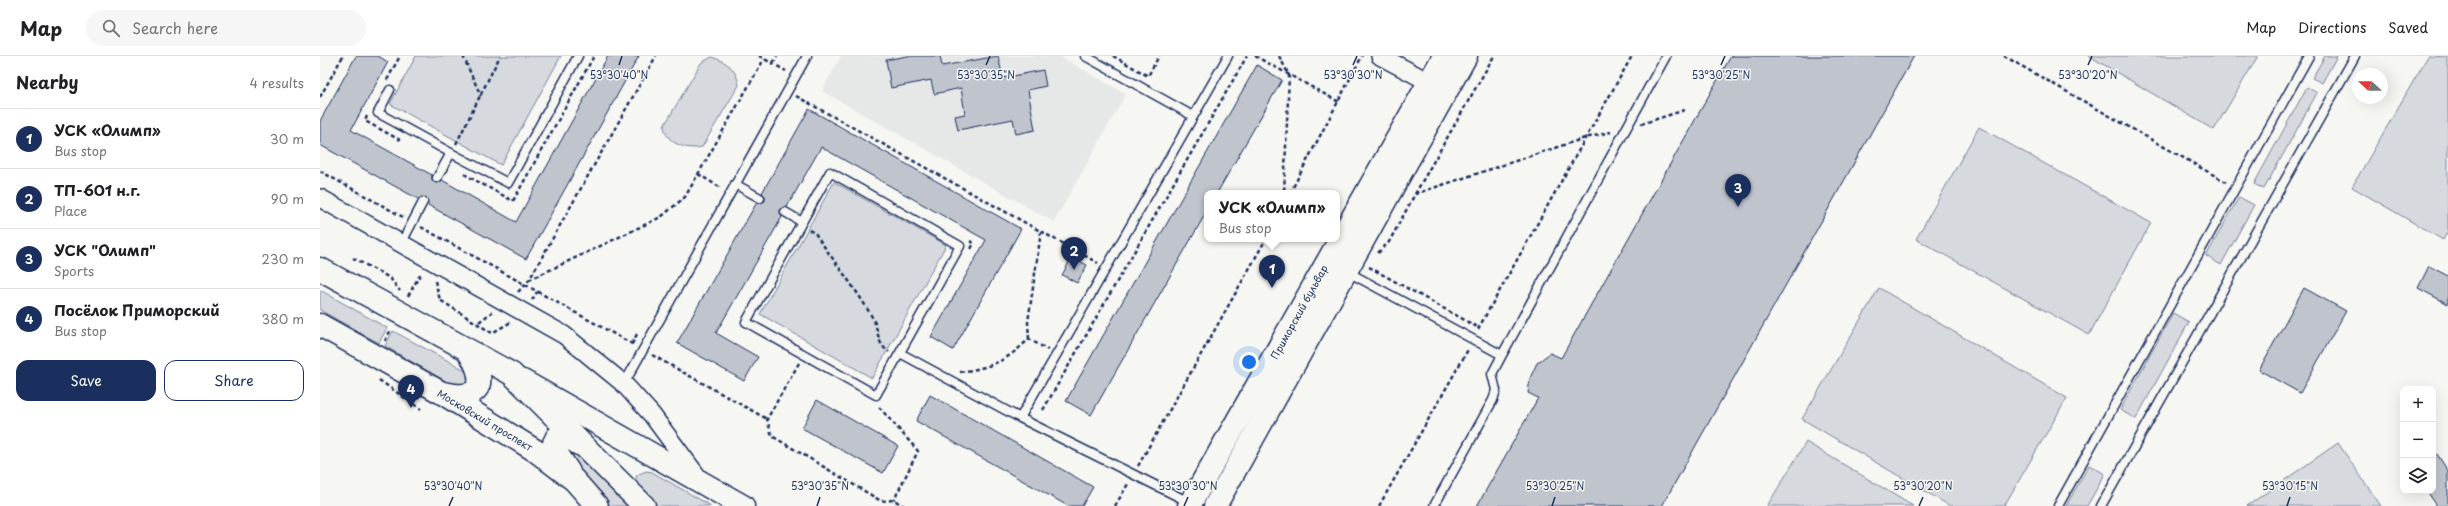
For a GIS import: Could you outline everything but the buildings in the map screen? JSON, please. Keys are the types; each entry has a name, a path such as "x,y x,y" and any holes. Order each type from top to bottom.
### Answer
{"main road":[{"name":"Приморский бульвар","path":"1340,239 1444,56"},
{"path":"1215,506 1345,270 1466,56"},
{"name":"Приморский бульвар","path":"1190,504 1338,242"},
{"path":"320,269 512,374 633,445 743,506"},
{"name":"Московский проспект","path":"320,325 442,393 536,451 574,480 597,506"},
{"path":"442,393 464,395 473,391 478,385 480,375 477,364 467,350"},
{"path":"512,374 644,506"},
{"path":"574,480 556,452 554,443 557,437 564,434 584,447"}],"street":[{"path":"1380,56 1400,61 1429,82"},
{"path":"320,198 564,335 624,384 652,415 702,483"},
{"path":"633,445 648,443 653,439 655,428 652,415"}],"lane":[{"path":"390,90 378,113 508,183 578,56"},
{"path":"624,384 807,56"},
{"path":"1085,56 1193,116"},
{"path":"1020,418 1228,56"},
{"path":"1434,506 1493,400 1496,390 1492,374 1666,56"},
{"path":"2058,506 2309,56"},
{"path":"2101,506 2356,56"},
{"path":"437,178 450,153"},
{"path":"830,172 960,246 899,356 876,395 746,322 830,172"},
{"path":"735,184 760,198"},
{"path":"401,244 423,202"},
{"path":"785,212 801,223"},
{"path":"1345,270 1502,355"},
{"path":"899,356 941,375 1020,418 1134,473 1190,504"}],"path":[{"path":"320,98 343,56"},
{"path":"463,56 481,96"},
{"path":"450,153 481,96 500,56"},
{"path":"445,164 513,201 594,56"},
{"path":"526,285 656,56"},
{"path":"759,56 787,71"},
{"path":"773,63 777,56"},
{"path":"1113,56 1148,76 1160,56"},
{"path":"1043,410 1247,56"},
{"path":"1255,56 1339,102"},
{"path":"1279,56 1289,75 1284,190"},
{"path":"1292,190 1362,56"},
{"path":"1377,254 1389,242 1494,56"},
{"path":"1379,506 1632,56"},
{"path":"2004,56 2235,187"},
{"path":"529,280 661,217 685,197 764,59"},
{"path":"787,91 1121,276"},
{"path":"1415,194 1585,138"},
{"path":"320,172 767,419 772,436 881,501 894,500 904,506"},
{"path":"698,174 721,188"},
{"path":"801,223 815,234 856,290 874,319 881,347 899,356"},
{"path":"1029,339 1028,322 1041,232"},
{"path":"967,256 974,243 968,239"},
{"path":"1115,506 1264,242"},
{"path":"353,258 390,278 406,299 428,259"},
{"path":"1372,260 1366,265 1479,328"},
{"path":"382,345 391,329"},
{"path":"1029,339 1071,363"},
{"path":"941,375 988,368 1002,361 1029,339"},
{"path":"793,359 806,366"},
{"path":"767,419 800,363"},
{"path":"373,376 421,409"},
{"path":"879,407 882,401"},
{"path":"872,403 879,407 918,451 894,500"},
{"path":"1120,481 1127,485"}],"shaded area":[{"path":"416,56 561,56 501,165 390,104"},
{"path":"841,56 1059,56 1126,94 1054,222 822,91"},
{"path":"2089,56 2258,56 2214,130"},
{"path":"2325,56 2337,56 2322,83 2312,78"},
{"path":"2428,56 2448,57 2448,231 2443,240 2352,187"},
{"path":"712,57 730,66 736,74 739,85 702,147 684,147 668,137 664,126 701,63"},
{"path":"2307,87 2317,93 2264,189 2254,184"},
{"path":"1979,127 2151,223 2089,335 1916,239"},
{"path":"834,182 946,245 872,378 760,314"},
{"path":"2239,197 2254,205 2221,265 2206,256"},
{"path":"1879,288 2067,398 2004,506 1950,506 1802,419"},
{"path":"320,290 387,328 379,343 320,310"},
{"path":"2173,313 2189,322 2136,419 2120,410"},
{"path":"393,331 463,369 469,376 467,385 452,385 385,346"},
{"path":"1806,442 1913,506 1767,506"},
{"path":"2338,443 2381,506 2247,506"},
{"path":"571,451 575,451 629,506 610,506 574,468 569,453"},
{"path":"2089,465 2105,474 2087,506 2066,506"},
{"path":"646,471 652,472 711,506 650,506 634,485 637,475"}],"place":[{"name":"УСК \"Олимп\"","path":"1738,207"},
{"name":"ТП-601 н.г.","path":"1074,270"},
{"name":"УСК «Олимп»","path":"1272,288"},
{"name":"Посёлок Приморский","path":"411,408"}]}
